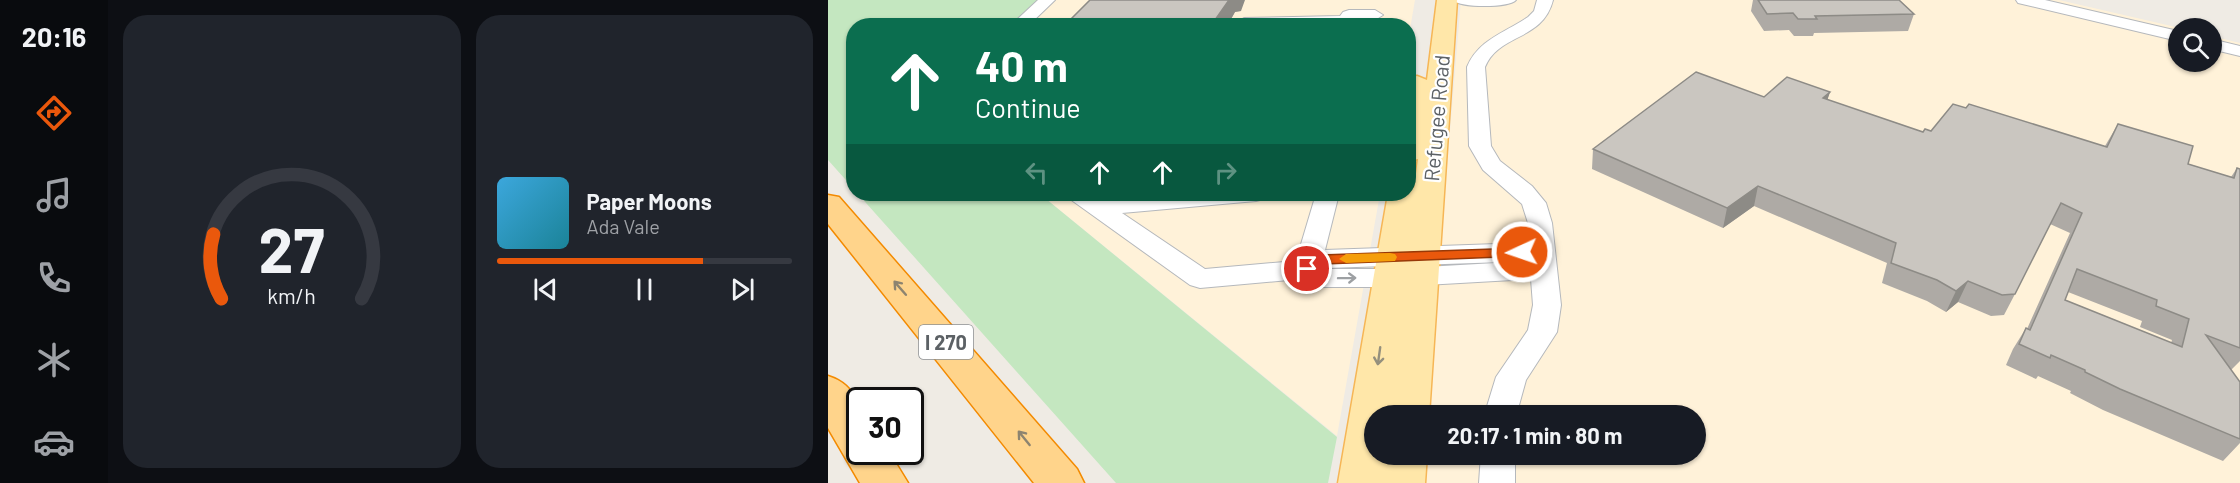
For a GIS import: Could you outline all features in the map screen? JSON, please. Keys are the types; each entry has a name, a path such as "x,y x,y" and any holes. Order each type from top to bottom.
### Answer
{"highway":[{"name":"I 270","path":"828,204 1061,483"},
{"path":"828,392 846,420"},
{"path":"873,465 885,483"}],"main road":[{"name":"Refugee Road","path":"1416,95 1429,0"},
{"name":"Refugee Road","path":"1361,483 1407,267 1448,0"},
{"name":"Refugee Road","path":"1402,201 1407,267 1408,405"},
{"path":"1402,483 1404,465"}],"street":[{"path":"1027,18 1047,0"},
{"path":"1043,18 1062,0"},
{"path":"1461,0 1508,0"},
{"path":"2024,0 2168,34"},
{"path":"1503,405 1511,377 1538,339 1545,325 1548,311 1538,216 1532,200 1494,168 1480,146 1476,67 1479,57 1489,46 1531,23 1532,2"},
{"path":"1307,18 1376,14"},
{"path":"2222,47 2240,51"},
{"path":"1089,201 1200,279 1307,269"},
{"path":"1307,269 1325,201"},
{"path":"1307,269 1315,278 1407,267 1543,260"},
{"path":"1497,483 1498,465"}],"shaded area":[{"path":"1038,0 1415,0 1412,18 1019,18"},
{"path":"1461,0 2059,0 2168,25 2168,72 2222,72 2222,39 2240,43 2240,483 1420,483 1422,465 1706,465 1706,405 1427,405"},
{"path":"1049,201 1379,201 1337,436"}],"green space":[{"path":"828,0 1038,0 1018,18 846,18 846,180 828,160"},
{"path":"864,201 1049,201 1337,437 1328,483 1116,483"}],"building":[{"path":"1090,0 1229,0 1216,18 1072,18"},
{"path":"1758,0 1899,0 1914,14 1815,16 1817,19 1798,19 1793,13 1767,14"},
{"path":"1696,72 1764,97 1787,77 1830,92 1823,98 1923,132 1925,129 1931,131 1953,104 1966,108 1969,104 2107,147 2118,124 2193,146 2188,164 2234,178 2237,168 2240,169 2240,348 2206,335 2240,382 2240,439 2120,389 2051,355 2050,358 2019,344 2026,328 2030,330 2082,213 2061,203 2015,294 2002,295 1968,281 1956,291 1937,280 1891,263 1896,243 1758,186 1727,208 1593,149","holes":["2077,269 2157,300 2156,306 2189,319 2182,347 2065,300"]}],"slow traffic":[{"path":"1346,259 1390,257"}],"route":[{"path":"1307,269 1321,259 1423,258 1522,252"}]}
